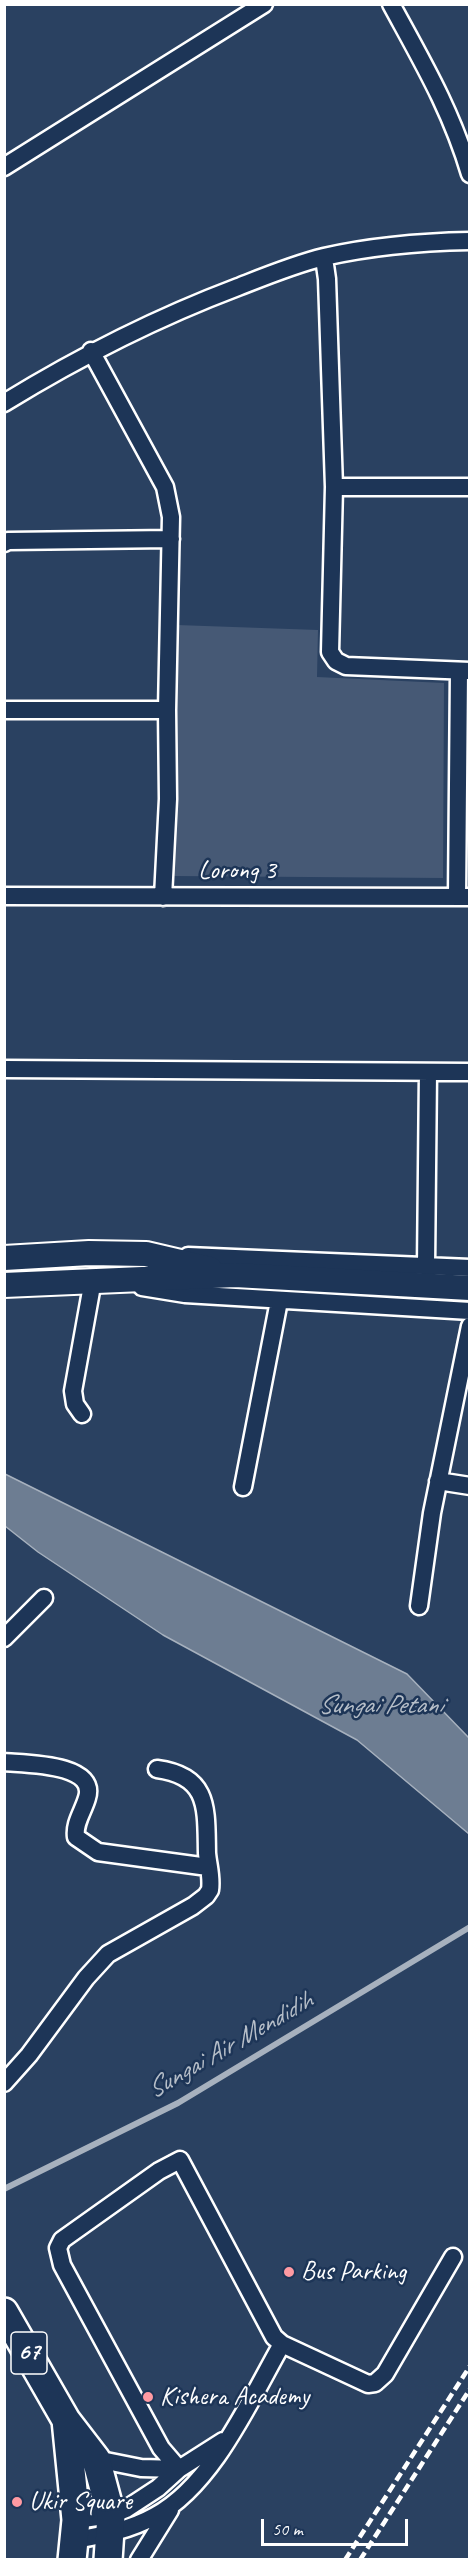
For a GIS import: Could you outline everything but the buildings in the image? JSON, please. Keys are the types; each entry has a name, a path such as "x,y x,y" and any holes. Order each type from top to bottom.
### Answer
{"main road":[{"name":"67","path":"4,2312 66,2420 96,2459 110,2536"},
{"name":"67","path":"66,2420 74,2540"}],"street":[{"path":"4,167 264,4"},
{"path":"391,4 438,90 458,137 470,174"},
{"path":"4,403 92,351 191,305 278,271 324,258 422,242 470,241"},
{"path":"324,258 327,279 334,487 330,652 336,661 346,666 464,671 464,897"},
{"path":"92,351 165,487 171,517 167,710 168,799 163,897"},
{"path":"334,487 470,487"},
{"path":"4,543 8,541 171,539"},
{"path":"4,710 167,710"},
{"name":"Lorong 3","path":"4,896 464,897"},
{"path":"4,1069 470,1072"},
{"path":"426,1266 428,1072"},
{"path":"8,1256 89,1253 146,1254 470,1268"},
{"path":"146,1254 235,1275"},
{"path":"4,1285 122,1279 149,1281 235,1275 470,1288"},
{"path":"122,1279 140,1286 185,1294 470,1311"},
{"path":"82,1414 75,1404 73,1391 93,1280"},
{"path":"243,1487 279,1301"},
{"path":"419,1605 438,1481 470,1326"},
{"path":"438,1481 470,1486"},
{"path":"4,1638 44,1598"},
{"path":"4,1762 60,1767 76,1773 87,1786 88,1795 75,1829 76,1837 98,1852 208,1867"},
{"path":"4,2083 29,2055 86,1978 108,1954 206,1896 211,1882 208,1867 206,1811 199,1792 191,1781 176,1772 157,1769"},
{"path":"179,2469 161,2448 62,2265 58,2254 60,2243 141,2184 180,2160 268,2329 282,2344 363,2384 375,2383 385,2374 453,2257"},
{"path":"139,2559 174,2504 208,2466 229,2437 282,2344"},
{"path":"110,2536 140,2500 179,2469 229,2437"},
{"path":"96,2459 141,2468 179,2469"},
{"path":"74,2540 110,2536 154,2517 174,2504"}],"shaded area":[{"path":"177,625 318,630 317,677 444,683 443,878 172,876"}],"water":[{"name":"Sungai Petani","path":"5,1474 407,1674 469,1738 469,1834 357,1740 163,1635 38,1552 5,1526"}],"waterway":[{"name":"Sungai Air Mendidih","path":"4,2189 178,2103 470,1927"}],"railway":[{"path":"345,2560 470,2366"},
{"path":"360,2560 470,2389"}],"place":[{"name":"Bus Parking","path":"289,2272"},
{"name":"Kishera Academy","path":"148,2397"},
{"name":"Ukir Square","path":"17,2502"}]}
